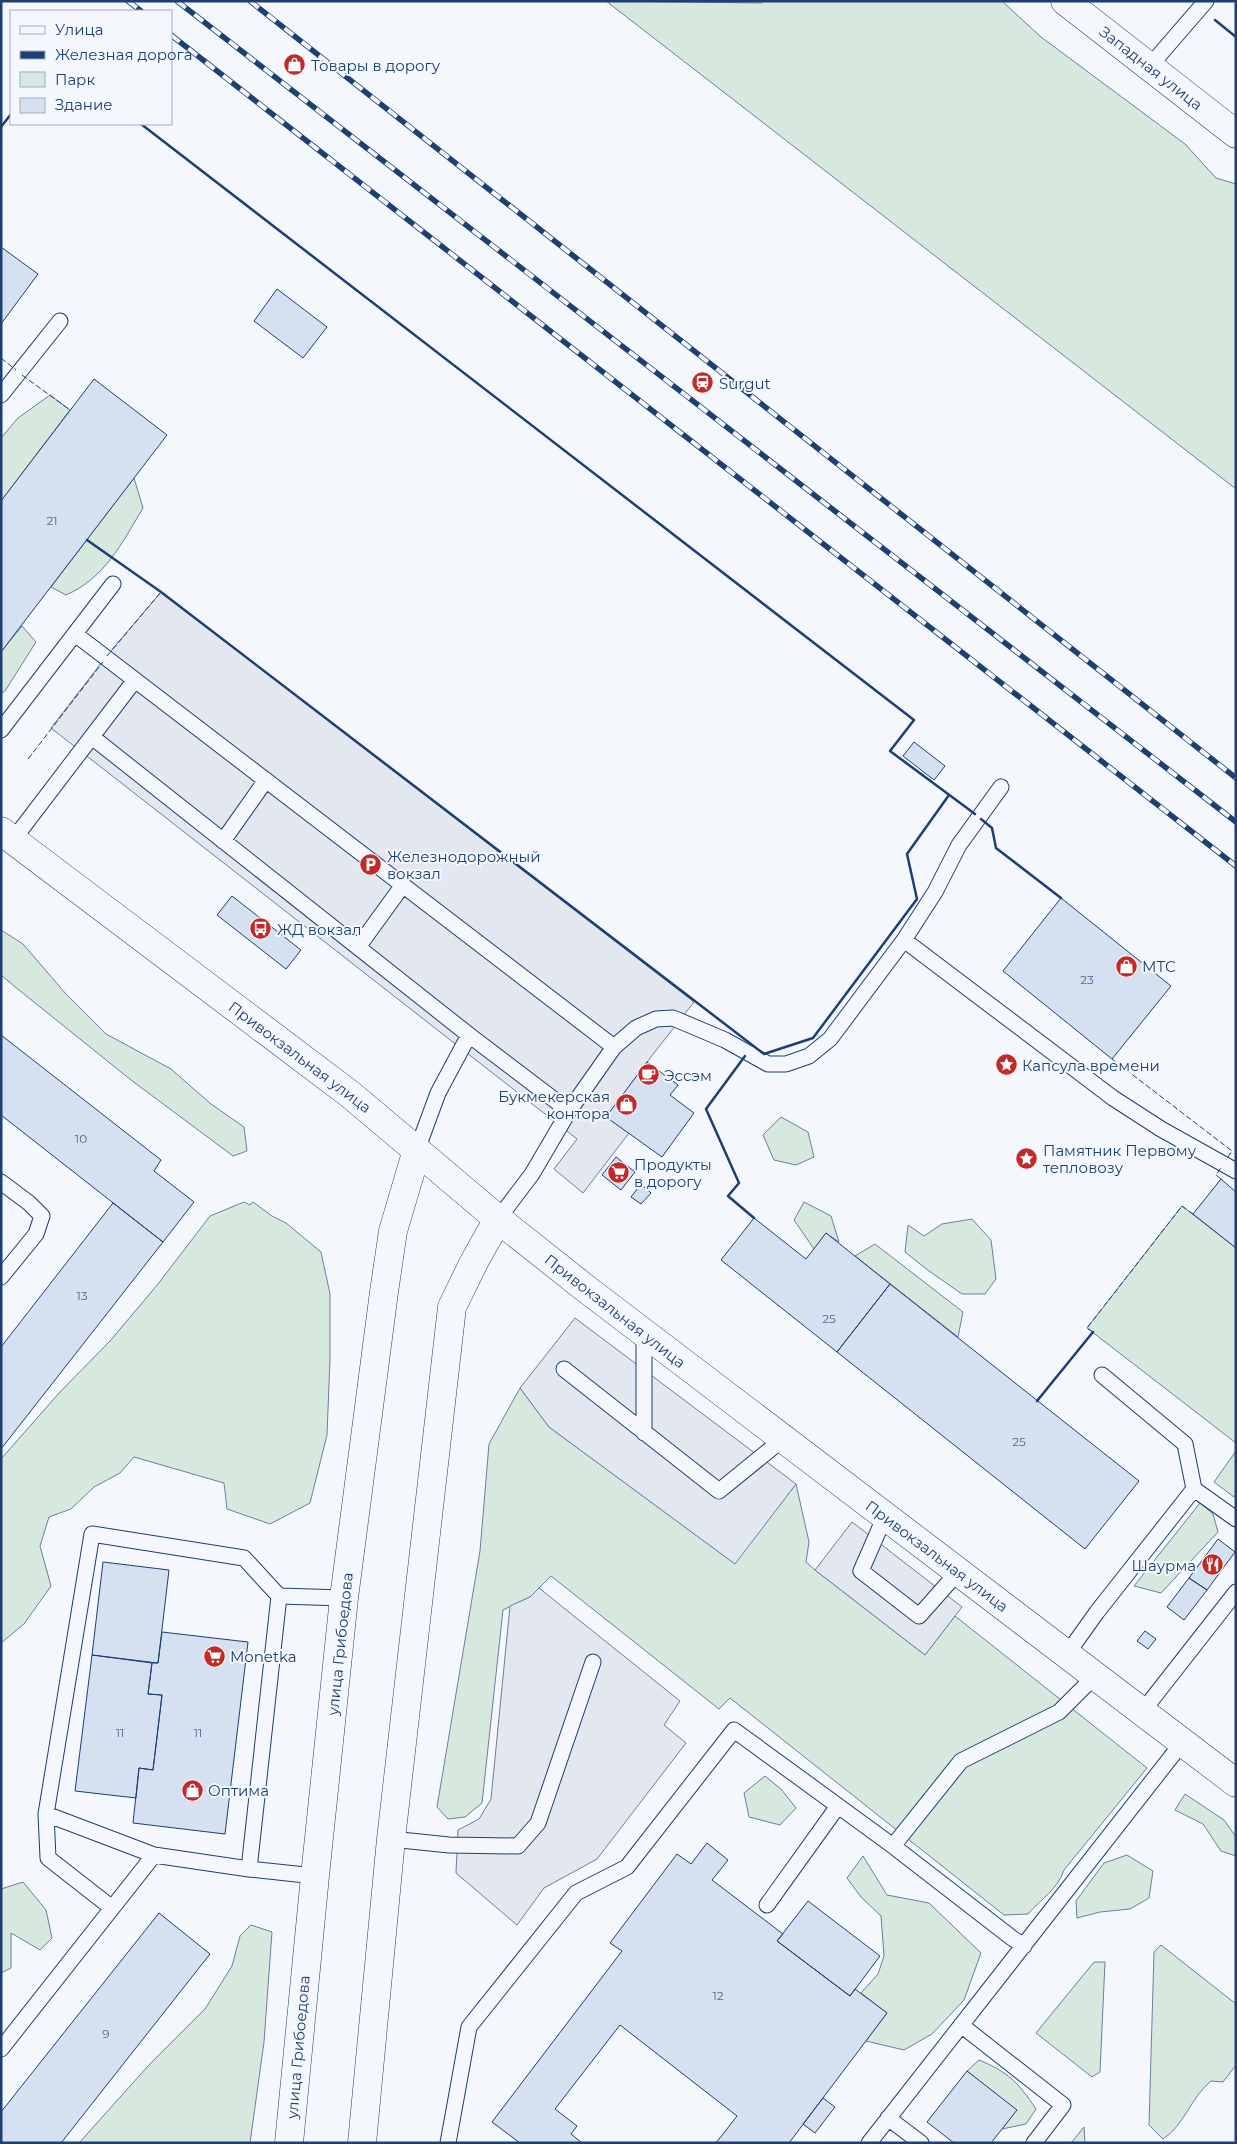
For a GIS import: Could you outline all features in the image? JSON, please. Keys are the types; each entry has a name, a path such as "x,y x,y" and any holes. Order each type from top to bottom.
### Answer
{"main road":[{"name":"Западная улица","path":"1065,1 1236,134"},
{"name":"Привокзальная улица","path":"7,835 351,1095 498,1219 644,1333 1236,1783"},
{"name":"улица Грибоедова","path":"289,2143 344,1598 393,1231 417,1150"},
{"path":"362,2143 390,1839 452,1307 498,1219"}],"lane":[{"path":"1149,67 1206,1"},
{"path":"1,395 60,321"},
{"path":"1,730 112,584"},
{"path":"74,634 614,1047"},
{"path":"7,835 92,738 135,680"},
{"path":"92,738 569,1112"},
{"path":"223,841 266,780"},
{"path":"498,1219 532,1174 569,1112 614,1047 636,1028 656,1019 673,1018 725,1040 768,1064 786,1064 809,1056 830,1039 904,940 935,892 959,846 1001,787"},
{"path":"358,948 403,885"},
{"path":"904,940 1113,1098 1161,1129 1236,1171"},
{"path":"417,1150 438,1093 469,1035"},
{"path":"1,1182 29,1202 42,1216 36,1234 1,1276"},
{"path":"644,1333 644,1432"},
{"path":"564,1369 719,1492 783,1439"},
{"path":"1102,1375 1185,1444 1194,1489 1236,1519"},
{"path":"1067,1654 1096,1612 1194,1489"},
{"path":"885,1516 861,1571 919,1616 958,1572"},
{"path":"112,1908 48,1858 46,1814 92,1534 244,1558 279,1596 344,1598"},
{"path":"1142,1712 1236,1592"},
{"path":"248,1869 279,1596"},
{"path":"390,1839 450,1845 518,1846 538,1823 593,1662"},
{"path":"892,1846 961,1761 1059,1712 1095,1676"},
{"path":"448,2143 469,2027 576,1893 627,1867 734,1730 1024,1946"},
{"path":"869,2143 1182,1742"},
{"path":"767,1906 838,1806"},
{"path":"46,1814 154,1855 248,1869 315,1876"},
{"path":"1,2049 154,1855"},
{"path":"961,2025 1063,2105 1034,2143"},
{"path":"888,2118 921,2143"}],"green space":[{"path":"606,1 762,3 761,1 1002,1 1041,37 1185,144 1216,178 1236,184 1236,489"},
{"path":"50,395 70,410 1,501 1,438 18,418"},
{"path":"134,478 143,508 111,558 92,579 66,595 51,587"},
{"path":"22,626 36,642 5,691 1,694 1,652"},
{"path":"1,930 23,944 66,994 106,1034 171,1069 211,1104 244,1127 247,1151 233,1156 131,1080 1,975"},
{"path":"781,1117 808,1132 814,1157 796,1165 774,1160 763,1135"},
{"path":"244,1202 250,1205 253,1202 272,1216 286,1223 321,1252 330,1294 327,1435 310,1503 270,1524 227,1509 224,1483 134,1457 120,1473 94,1487 71,1509 49,1517 40,1546 51,1586 24,1624 1,1643 1,1459 60,1392 110,1341 158,1284 210,1216"},
{"path":"804,1202 831,1216 839,1242 826,1233 814,1249 794,1220"},
{"path":"1182,1206 1236,1248 1236,1443 1087,1328"},
{"path":"972,1219 991,1240 996,1279 985,1294 962,1294 905,1252 908,1225 924,1236 942,1224"},
{"path":"875,1244 963,1312 958,1337 855,1256"},
{"path":"520,1388 549,1427 734,1563 796,1484 809,1542 806,1562 815,1570 925,1655 955,1616 1147,1768 1064,1870 1058,1883 1049,1894 1028,1914 1004,1915 730,1698 719,1709 551,1576 530,1597 503,1610 482,1803 465,1817 448,1819 437,1807 480,1551 489,1444"},
{"path":"1236,1451 1236,1494 1234,1497 1214,1482"},
{"path":"1200,1503 1213,1514 1218,1532 1161,1593 1134,1586"},
{"path":"765,1776 781,1789 796,1808 780,1825 749,1817 744,1793"},
{"path":"1185,1794 1224,1820 1236,1837 1236,1856 1221,1851 1203,1824 1175,1810"},
{"path":"1127,1855 1153,1871 1149,1898 1130,1909 1100,1912 1077,1918 1076,1901 1104,1863"},
{"path":"863,1856 887,1895 929,1903 981,1953 964,2000 932,2034 904,2050 866,2041 887,2013 861,1993 878,1974 884,1956 881,1916 861,1897 847,1878"},
{"path":"23,1882 46,1910 52,1938 40,1950 11,1933 11,1968 1,1973 1,1889"},
{"path":"251,1925 272,1932 264,2042 250,2143 79,2143 148,2066 205,2009 232,1966 240,1936"},
{"path":"1161,1945 1236,2004 1236,2065 1223,2082 1211,2081 1204,2088 1177,2127 1163,2139 1149,2125 1154,1952"},
{"path":"1094,1962 1105,1962 1100,2072 1092,2077 1036,2033"},
{"path":"979,2060 998,2069 1012,2079 1030,2100 1036,2109 1026,2124 1002,2129 1016,2110 967,2071"},
{"path":"1084,2127 1085,2143 1071,2143"}],"shaded area":[{"name":"Железнодорожный вокзал","path":"161,592 694,1002 607,1117 629,1133 583,1193 554,1169 577,1139 51,728 105,658"},
{"path":"575,1318 796,1484 735,1564 549,1427 520,1388"},
{"path":"852,1522 962,1607 925,1655 815,1570"},
{"path":"539,1588 680,1701 664,1725 686,1743 597,1859 544,1888 517,1925 456,1873 458,1830 479,1819 491,1799 510,1606 530,1597"}],"building":[{"path":"1,247 38,274 1,324"},
{"path":"277,289 327,327 303,358 254,321"},
{"path":"94,379 167,435 1,652 1,501"},
{"path":"914,742 945,766 934,780 903,756"},
{"path":"232,896 301,950 286,969 217,915"},
{"path":"1061,898 1171,986 1112,1059 1003,971"},
{"path":"1,1035 161,1160 154,1171 194,1202 163,1242 1,1115"},
{"path":"647,1062 678,1085 670,1095 694,1113 662,1157 606,1117"},
{"name":"Продукты в дорогу","path":"616,1157 635,1172 621,1190 602,1175"},
{"path":"1221,1179 1236,1192 1236,1248 1193,1214"},
{"path":"641,1184 651,1193 641,1204 631,1197"},
{"path":"113,1203 163,1242 1,1449 1,1347"},
{"path":"754,1218 806,1259 826,1233 890,1284 837,1352 721,1260"},
{"path":"890,1284 1139,1481 1085,1549 837,1352"},
{"name":"Шаурма","path":"1218,1539 1235,1552 1207,1590 1189,1578"},
{"path":"103,1562 169,1570 158,1663 92,1655"},
{"name":"Шаурма","path":"1189,1578 1207,1590 1184,1620 1167,1607"},
{"path":"1145,1631 1156,1639 1148,1649 1137,1641"},
{"path":"162,1632 248,1642 225,1834 133,1823 139,1768 153,1770 162,1695 148,1694 152,1663 158,1663"},
{"path":"92,1655 152,1663 148,1694 162,1695 153,1770 139,1768 136,1798 75,1791"},
{"path":"707,1843 728,1860 712,1880 783,1934 777,1941 850,1996 855,1989 887,2013 789,2143 716,2143 737,2116 620,2025 555,2109 577,2126 571,2134 582,2143 520,2143 492,2122 622,1951 610,1943 677,1854 691,1864"},
{"path":"808,1901 880,1956 850,1996 777,1941"},
{"path":"159,1913 210,1954 61,2143 1,2143 1,2112"},
{"path":"967,2071 1017,2110 991,2143 954,2143 927,2122"},
{"path":"823,2098 835,2107 815,2133 803,2124"}],"railway":[{"path":"128,1 140,10"},
{"path":"177,1 1236,822"},
{"path":"250,1 1236,778"},
{"path":"172,36 1236,866"}],"fence":[{"path":"1,358 16,370"},
{"path":"22,375 70,410"},
{"path":"107,656 161,592"},
{"path":"28,759 103,662"},
{"path":"1112,1059 1232,1151 1226,1160"},
{"path":"1221,1179 1216,1175 1222,1166"},
{"path":"1093,1332 1087,1328 1182,1206 1193,1214"}],"wall":[{"path":"1215,20 1236,37"},
{"path":"1,127 10,115"},
{"path":"142,125 914,720 890,751 975,814"},
{"path":"87,540 161,592 764,1054 813,1038 917,899 907,854 949,795"},
{"path":"981,819 992,828 996,848 1061,898"},
{"path":"745,1056 706,1109 739,1183 728,1196 754,1218"},
{"path":"1037,1401 1093,1332"}],"place":[{"name":"Товары в дорогу","path":"295,65"},
{"name":"Surgut","path":"703,383"},
{"name":"Железнодорожный вокзал","path":"371,865"},
{"name":"ЖД вокзал","path":"261,929"},
{"name":"МТС","path":"1126,966"},
{"name":"Капсула времени","path":"1006,1065"},
{"name":"Эссэм","path":"648,1075"},
{"name":"Букмекерская контора","path":"626,1105"},
{"name":"Памятник Первому тепловозу","path":"1027,1159"},
{"name":"Продукты в дорогу","path":"618,1173"},
{"name":"Шаурма","path":"1212,1565"},
{"name":"Monetka","path":"214,1656"},
{"name":"Оптима","path":"192,1790"}]}
